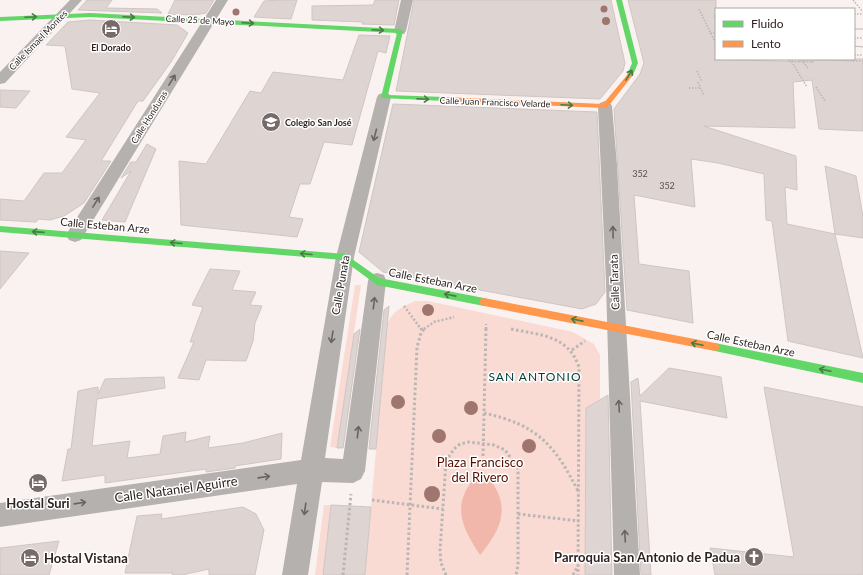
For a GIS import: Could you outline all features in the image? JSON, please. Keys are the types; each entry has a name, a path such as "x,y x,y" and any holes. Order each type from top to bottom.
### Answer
{"main road":[{"path":"606,106 631,72 635,63 619,0"},
{"name":"Calle 25 de Mayo","path":"0,19 62,15 90,15 400,31"},
{"name":"Calle Punata","path":"384,97 400,31"},
{"name":"Calle Juan Francisco Velarde","path":"384,97 606,106"},
{"name":"Calle Esteban Arze","path":"0,229 345,257 377,281 616,327 863,378"}],"street":[{"name":"Calle Ismael Montes","path":"0,80 76,0"},
{"name":"Calle Honduras","path":"75,235 222,0"},
{"name":"Calle Punata","path":"400,31 407,0"},
{"name":"Calle Punata","path":"295,575 345,257 384,97"},
{"name":"Calle Tarata","path":"606,106 612,204 627,575"},
{"path":"353,471 377,281"},
{"name":"Calle Nataniel Aguirre","path":"0,515 311,470 353,471"}],"path":[{"path":"852,0 863,13"},
{"path":"699,8 715,42"},
{"path":"710,33 715,33"},
{"path":"788,60 803,60 813,62 812,60"},
{"path":"791,60 808,86"},
{"path":"803,60 808,68"},
{"path":"837,60 863,61"},
{"path":"697,71 702,82"},
{"path":"698,82 704,96"},
{"path":"816,87 825,101"},
{"path":"689,88 700,88"},
{"path":"407,575 409,504 418,339 422,330 431,323 442,318 461,318"},
{"path":"480,322 493,325"},
{"path":"483,456 486,324"},
{"path":"507,328 556,339 565,343 572,350 578,360 580,367 578,575"},
{"path":"484,413 504,416 523,424 541,436 562,461 579,494"},
{"path":"446,575 441,563 440,551 446,461 452,451 460,444 470,442 493,444 504,448 518,468 518,565 516,575"},
{"path":"343,575 353,471"},
{"path":"372,500 443,509"},
{"path":"518,514 579,520"},
{"path":"573,575 578,565"}],"green space":[{"path":"355,285 361,285 337,448 330,447"},
{"name":"Plaza Francisco del Rivero","path":"415,301 428,301 573,332 594,344 600,355 600,399 586,408 585,575 365,575 387,325 395,313"},
{"path":"324,505 331,505 323,575 315,575"}],"shaded area":[{"path":"482,470 498,492 502,512 500,523 495,533 489,544 480,555 467,532 461,511 462,501 466,491 472,481"}],"building":[{"path":"87,0 112,0 106,8 157,9 162,13 78,10"},
{"path":"175,0 214,0 206,13 194,15 168,14"},
{"path":"297,0 291,19 254,17 264,1"},
{"path":"375,0 399,0 394,25 312,20 312,6 373,5"},
{"path":"414,0 611,0 625,63 623,71 600,99 396,91"},
{"path":"628,0 716,0 715,60 800,62 799,60 863,59 863,131 819,129 812,80 793,82 795,128 704,126 796,156 797,190 785,187 787,224 835,234 863,358 788,341 772,221 766,220 764,174 718,163 691,159 695,207 634,195 639,264 689,271 693,323 627,310 614,109 640,74 644,63"},
{"path":"90,20 177,25 188,33 171,62 143,101 138,101 101,161 111,161 84,203 64,216 50,220 38,219 36,222 0,220 0,199 24,201 44,173 62,173 86,140 66,137 100,93 72,89 65,46 46,45 68,22"},
{"name":"Colegio San José","path":"359,35 390,36 386,53 378,51 352,145 324,142 310,184 300,184 289,217 303,219 297,237 181,225 179,161 206,164 250,91 261,93 273,72 343,80"},
{"path":"0,90 30,91 16,108 0,107"},
{"path":"393,104 597,112 605,292 596,304 582,309 383,272 359,252"},
{"path":"147,144 156,149 125,222 102,220 131,171 121,178 131,162 136,162"},
{"path":"825,166 856,176 863,217 863,238 835,234"},
{"path":"0,251 29,253 0,289"},
{"path":"210,269 240,271 232,290 256,292 250,305 262,306 255,323 253,341 246,361 206,360 199,380 178,378 194,342 190,342 203,307 192,305"},
{"path":"389,306 376,449 369,449 384,310"},
{"path":"360,329 343,448 337,448 354,334"},
{"path":"669,368 721,377 727,418 640,401 651,575 641,575 631,382 638,378 640,396"},
{"path":"164,377 165,388 97,399 92,446 130,441 127,458 160,454 163,436 186,432 185,442 210,436 208,448 243,443 282,433 281,459 206,472 206,469 105,483 105,475 62,481 68,449 71,449 78,391 98,387 98,394 105,379"},
{"path":"764,387 863,407 863,575 715,575 710,548 794,557"},
{"path":"608,395 612,575 585,575 586,408"},
{"path":"331,505 371,507 365,575 323,575"},
{"path":"243,507 256,514 264,530 255,575 209,575 209,569 182,575 172,575 173,573 125,573 137,516 162,514 161,519"},
{"path":"59,541 49,575 0,575 0,548"}],"tram line":[{"path":"855,29 863,29"},
{"path":"855,46 863,47"}],"traffic: fast":[{"path":"619,0 635,63 630,75"},
{"path":"0,19 90,15 400,31 384,97 445,99"},
{"path":"0,229 345,257 377,281 484,302"},
{"path":"715,347 863,378"}],"traffic: slow":[{"path":"445,99 605,106 630,75"},
{"path":"484,302 715,347"}],"place":[{"name":"El Dorado","path":"111,29"},
{"name":"Colegio San José","path":"271,122"},
{"name":"Hostal Suri","path":"38,483"},
{"name":"Parroquia San Antonio de Padua","path":"754,557"},
{"name":"Hostal Vistana","path":"30,558"}],"district":[{"name":"SAN ANTONIO","path":"535,376"}]}
